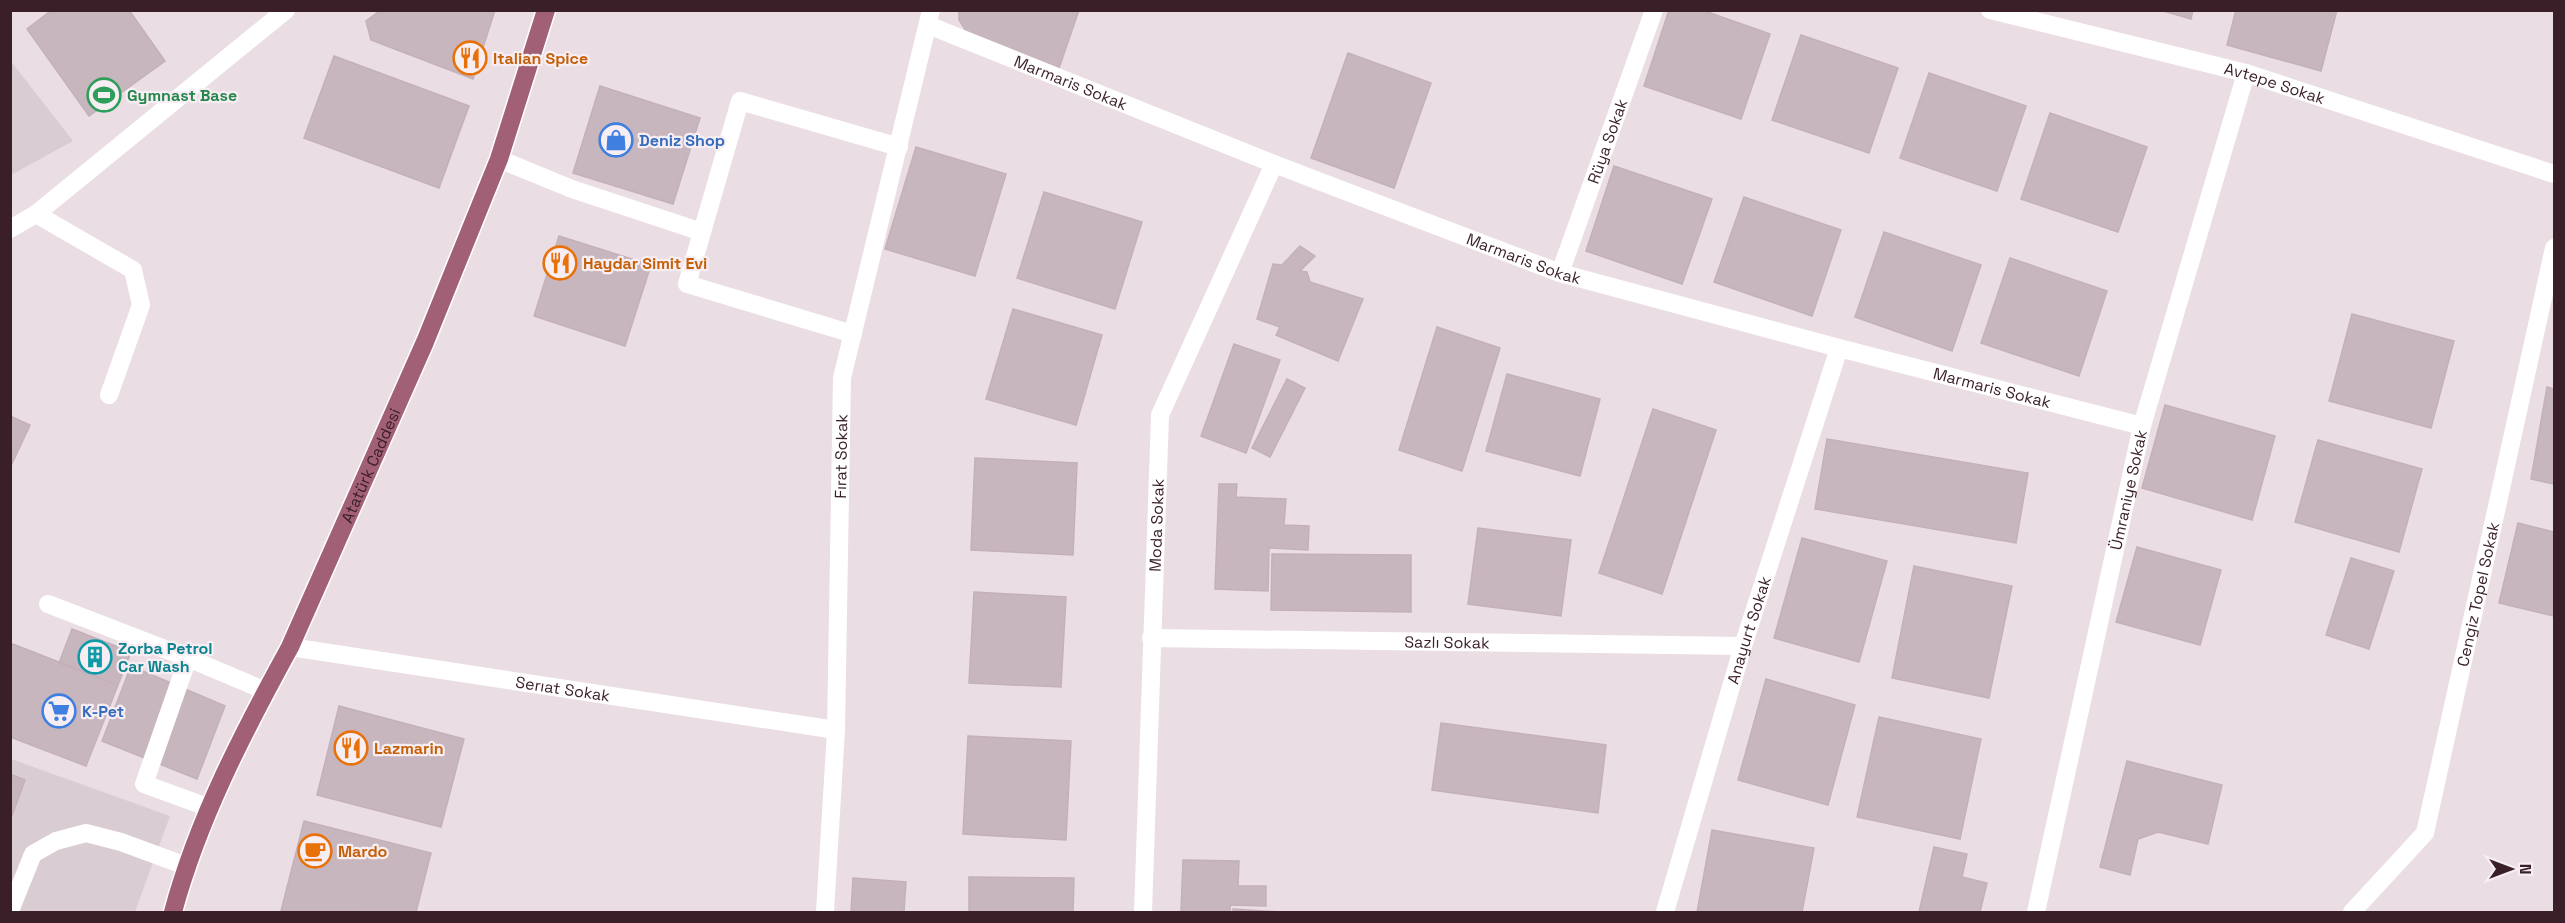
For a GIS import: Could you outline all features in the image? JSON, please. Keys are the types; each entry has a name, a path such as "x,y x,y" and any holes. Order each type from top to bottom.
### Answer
{"main road":[{"name":"Atatürk Caddesi","path":"173,912 186,866 210,808 266,691 290,647 425,342 499,159 546,10"}],"street":[{"path":"10,229 36,213 286,10"},
{"name":"Rüya Sokak","path":"1560,273 1654,10"},
{"name":"Avtepe Sokak","path":"1990,10 2246,73 2554,174"},
{"name":"Marmaris Sokak","path":"929,18 1274,164 1560,273 2142,426"},
{"name":"Fırat Sokak","path":"825,912 836,730 842,378 929,18"},
{"name":"Ümraniye Sokak","path":"2036,912 2142,426 2246,73"},
{"path":"853,333 687,284 740,101 899,147"},
{"path":"499,159 572,189 702,232"},
{"name":"Moda Sokak","path":"1143,912 1160,415 1274,164"},
{"path":"36,213 134,270 141,305 109,395"},
{"name":"Cengiz Topel Sokak","path":"2352,912 2425,833 2554,248"},
{"name":"Anayurt Sokak","path":"1665,912 1743,646 1839,348"},
{"path":"48,604 189,658 266,691"},
{"name":"Sazlı Sokak","path":"1151,639 1743,646"},
{"name":"Serıat Sokak","path":"290,647 836,730"},
{"path":"189,658 144,784 210,808"},
{"path":"10,911 33,854 56,841 86,833 121,842 186,866"}],"shaded area":[{"path":"10,60 73,141 11,175 10,175"},
{"path":"11,759 170,816 135,912 11,912"}],"building":[{"path":"52,10 129,10 165,61 89,116 27,29"},
{"path":"381,10 495,10 473,79 371,40 366,21"},
{"path":"959,10 1079,10 1058,71 966,31 959,20"},
{"path":"1669,10 1702,10 1770,34 1741,119 1644,86"},
{"path":"2160,10 2193,10 2191,19"},
{"path":"2236,10 2337,10 2321,71 2227,45"},
{"path":"1801,35 1898,68 1869,153 1772,120"},
{"path":"1348,53 1431,83 1394,188 1311,158"},
{"path":"334,56 469,106 439,188 304,138"},
{"path":"1929,73 2026,106 1997,191 1900,158"},
{"path":"600,86 700,118 673,204 573,173"},
{"path":"2050,113 2147,147 2118,232 2021,199"},
{"path":"916,147 1006,174 975,276 885,249"},
{"path":"1614,166 1712,199 1682,284 1586,251"},
{"path":"1044,192 1142,222 1115,309 1017,278"},
{"path":"1744,197 1841,230 1812,316 1714,282"},
{"path":"1884,232 1981,265 1952,351 1855,317"},
{"path":"559,236 651,265 625,346 534,316"},
{"path":"1300,246 1315,256 1300,271 1307,272 1310,282 1363,299 1338,361 1276,335 1280,327 1257,319 1273,264 1282,265"},
{"path":"2010,258 2107,291 2079,376 1981,343"},
{"path":"1013,309 1102,335 1076,425 986,399"},
{"path":"2352,314 2454,341 2431,428 2329,401"},
{"path":"1437,327 1500,348 1462,471 1399,450"},
{"path":"1234,344 1280,360 1246,453 1201,436"},
{"path":"1507,374 1600,399 1580,476 1486,451"},
{"path":"1287,379 1305,388 1270,457 1252,448"},
{"path":"2547,387 2554,389 2554,484 2531,479"},
{"path":"2165,405 2275,436 2252,520 2142,488"},
{"path":"1653,409 1716,430 1662,594 1599,573"},
{"path":"10,416 30,425 10,468"},
{"path":"1827,439 2028,473 2016,543 1815,509"},
{"path":"2318,440 2422,469 2399,552 2295,522"},
{"path":"975,458 1077,463 1073,555 971,550"},
{"path":"1219,484 1237,484 1236,497 1286,499 1284,525 1309,526 1308,550 1269,548 1268,591 1215,589"},
{"path":"2518,523 2554,532 2554,616 2499,603"},
{"path":"1478,528 1571,540 1561,616 1468,604"},
{"path":"1802,538 1887,561 1859,662 1774,638"},
{"path":"2137,547 2221,570 2200,645 2116,622"},
{"path":"1272,554 1411,555 1411,612 1271,610"},
{"path":"2351,558 2394,571 2369,649 2326,635"},
{"path":"1914,566 2012,586 1989,698 1892,678"},
{"path":"974,592 1066,597 1061,687 969,683"},
{"name":"Zorba Petrol Car Wash","path":"72,629 131,652 118,685 59,663"},
{"name":"K-Pet","path":"10,643 118,685 86,766 10,737"},
{"name":"K-Pet","path":"131,666 225,706 197,779 102,741"},
{"path":"1766,679 1855,705 1828,805 1738,780"},
{"path":"339,706 464,739 441,827 317,795"},
{"path":"1879,717 1981,739 1960,839 1857,817"},
{"path":"1441,723 1606,745 1598,813 1432,790"},
{"path":"968,736 1071,741 1066,840 963,834"},
{"path":"2127,761 2222,785 2208,844 2158,832 2138,839 2130,875 2100,867"},
{"path":"10,774 25,780 10,821"},
{"path":"304,821 431,853 416,912 281,911"},
{"path":"1712,830 1814,848 1802,912 1697,912"},
{"path":"1934,847 1967,854 1962,877 1987,883 1980,912 1919,912"},
{"path":"1183,860 1239,861 1238,886 1266,886 1266,906 1230,905 1230,912 1181,912"},
{"path":"969,877 1074,878 1073,912 969,912"},
{"path":"853,878 906,882 904,912 851,912"},
{"path":"1233,909 1281,912 1233,912"}],"place":[{"name":"Italian Spice","path":"470,58"},
{"name":"Gymnast Base","path":"104,95"},
{"name":"Deniz Shop","path":"616,140"},
{"name":"Haydar Simit Evi","path":"560,263"},
{"name":"Zorba Petrol Car Wash","path":"95,657"},
{"name":"K-Pet","path":"59,711"},
{"name":"Lazmarin","path":"351,748"},
{"name":"Mardo","path":"315,851"}]}
